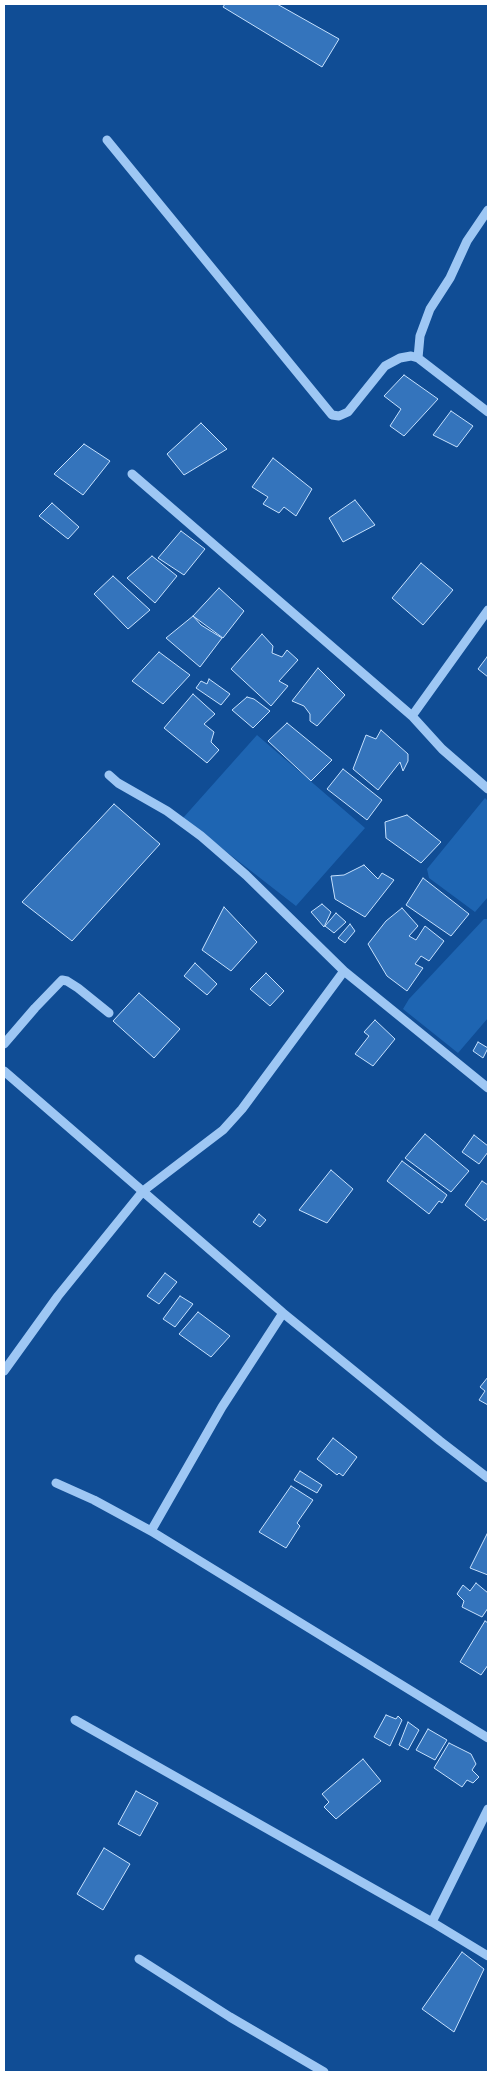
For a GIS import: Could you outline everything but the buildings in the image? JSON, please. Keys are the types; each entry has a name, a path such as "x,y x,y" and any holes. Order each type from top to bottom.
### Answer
{"street":[{"path":"107,140 332,415 339,416 348,412 386,366 400,358 411,356 418,358 488,412"},
{"path":"418,358 420,336 430,309 450,278 467,241 488,210"},
{"path":"132,474 412,716 442,749 488,789"},
{"path":"412,716 488,610"},
{"path":"109,775 118,783 167,811 201,836 246,875 344,972 488,1088"},
{"path":"4,1371 58,1296 143,1190 223,1130 242,1110 344,972"},
{"path":"4,1044 62,980 78,988 109,1013"},
{"path":"4,1072 143,1190 283,1313 440,1442 488,1478"},
{"path":"151,1531 222,1407 283,1313"},
{"path":"56,1483 94,1500 151,1531 488,1738"},
{"path":"75,1720 432,1922 488,1956"},
{"path":"432,1922 488,1810"},
{"path":"139,1959 230,2017 324,2072"}],"shaded area":[{"path":"257,735 365,828 296,906 183,818"},
{"path":"485,798 488,801 488,897 475,912 429,878 427,869"},
{"path":"484,919 488,919 488,1018 458,1053 403,1009 409,999"}]}
